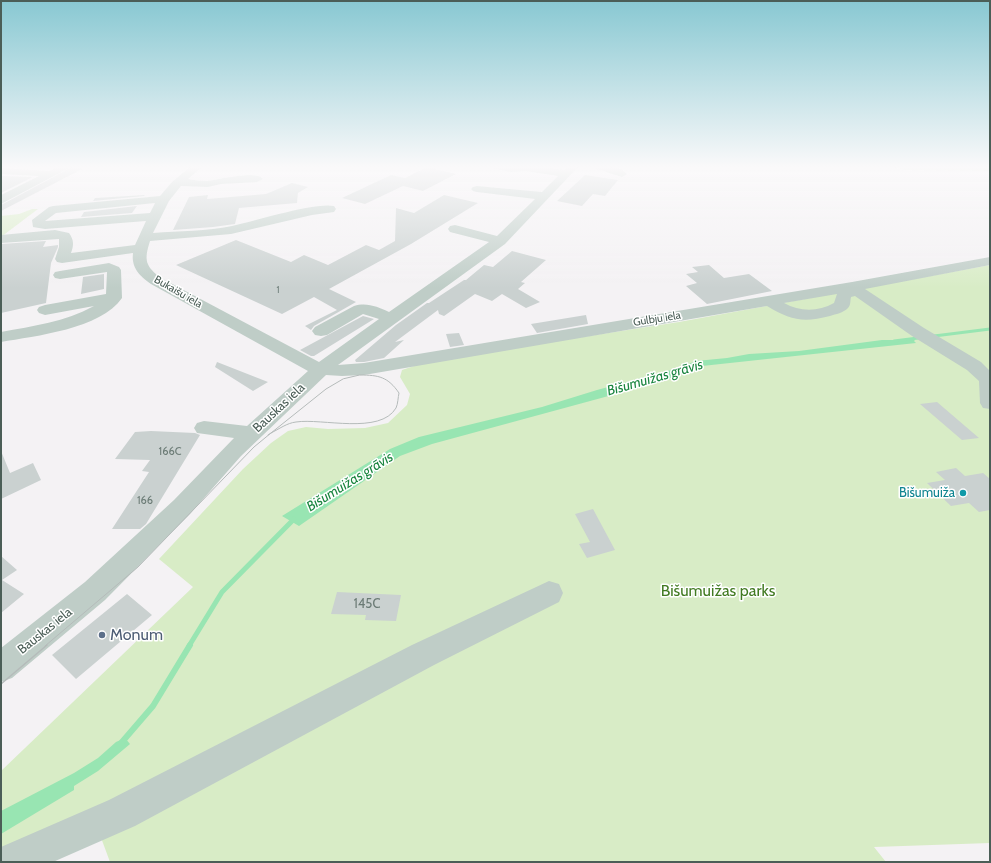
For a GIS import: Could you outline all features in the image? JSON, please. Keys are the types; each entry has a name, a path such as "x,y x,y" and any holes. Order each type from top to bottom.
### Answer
{"street":[{"path":"78,207 53,210 38,220 38,224 45,225 155,216"},
{"path":"142,243 155,216 162,207"},
{"name":"Bauskas iela","path":"1,667 95,591 182,507 233,451 309,380 338,357 500,241 534,207"},
{"path":"62,259 142,243 205,227 231,230 306,212 330,209"},
{"path":"455,229 500,241"},
{"path":"1,239 58,234 64,236 67,244 62,259 59,282 109,267 114,270 114,298 104,307 74,322 1,337"},
{"name":"Bukaišu iela","path":"142,243 139,260 142,268 156,281 307,364 324,369"},
{"name":"Gulbju iela","path":"324,369 364,369 769,301 855,289 990,261"},
{"path":"855,289 918,332 974,366 988,380 990,403"},
{"path":"45,310 114,298"},
{"path":"321,331 360,309 370,310 392,319"},
{"path":"204,428 251,434"},
{"path":"10,862 122,813 416,659 549,593"}],"green space":[{"path":"32,209 38,209 1,237 1,216 19,214"},
{"name":"Bišumuižas parks","path":"990,265 990,843 874,847 886,862 110,862 93,816 1,857 1,771 193,587 159,559 243,469 271,443 288,431 306,427 328,429 365,428 388,423 407,405 410,394 400,377 402,370 417,365 679,322"}],"water":[{"path":"882,340 915,340 914,341 916,343 702,366 660,382 432,444 400,456 299,526 282,516 390,449 419,437 542,407 597,390 675,369 696,361 749,354 799,351"},
{"path":"125,738 130,744 98,771 74,786 74,790 1,834 1,811 74,773 98,758 116,742"}],"building":[{"path":"1,207 8,207 1,211"},
{"path":"136,207 132,213 81,217 84,212"},
{"path":"184,207 247,207 239,208 235,224 173,230"},
{"path":"424,207 471,207 411,244 329,289 356,302 314,326 311,330 305,326 337,310 314,297 282,314 176,265 236,240 291,262 304,255 328,265 366,245 379,250 395,241 396,208 414,213"},
{"path":"46,241 43,247 58,245 58,247 51,263 46,303 1,313 1,244"},
{"path":"512,251 546,260 521,282 525,283 518,289 540,302 526,308 502,294 492,301 475,294 444,316 439,314 438,310 395,342 404,340 384,358 356,362 355,360 396,325 427,303 466,280 484,265 493,267"},
{"path":"709,265 724,278 749,274 772,291 707,304 686,286 697,283 686,274 698,272 692,267"},
{"path":"104,274 104,289 81,294 83,277"},
{"path":"586,315 588,324 537,333 531,324"},
{"path":"363,316 374,319 314,356 300,350"},
{"path":"459,333 464,345 450,347 446,334"},
{"path":"217,362 268,382 253,391 215,367"},
{"path":"937,402 979,438 962,440 920,404"},
{"path":"151,431 195,433 200,435 146,524 140,529 112,529 149,472 142,471 150,460 115,459 135,432"},
{"path":"1,451 10,473 33,463 41,480 1,499"},
{"name":"Bišumuiža","path":"956,468 965,476 983,473 990,479 990,510 979,512 969,503 951,506 927,483 945,480 936,472"},
{"path":"593,509 615,550 587,558 579,544 590,542 575,514"},
{"path":"1,556 17,570 2,580 24,594 1,613"},
{"path":"337,592 401,595 396,621 365,620 366,615 331,614"},
{"name":"Monum","path":"127,594 152,615 76,679 52,655"}],"waterway":[{"name":"Bišumuižas grāvis","path":"934,336 990,329"},
{"name":"Bišumuižas grāvis","path":"894,341 918,338"},
{"name":"Bišumuižas grāvis","path":"189,646 222,592 294,519"},
{"name":"Bišumuižas grāvis","path":"122,742 153,706 190,645"}],"tram line":[{"path":"360,375 378,376 391,383 399,393 396,408 388,416 377,421 350,424 307,421 296,422 286,425 271,433 326,389 343,379 360,375"},
{"path":"45,646 138,567 254,447 271,433"},
{"path":"1,684 47,645"}],"place":[{"name":"Bišumuiža","path":"963,493"},
{"name":"Monum","path":"102,635"}]}
